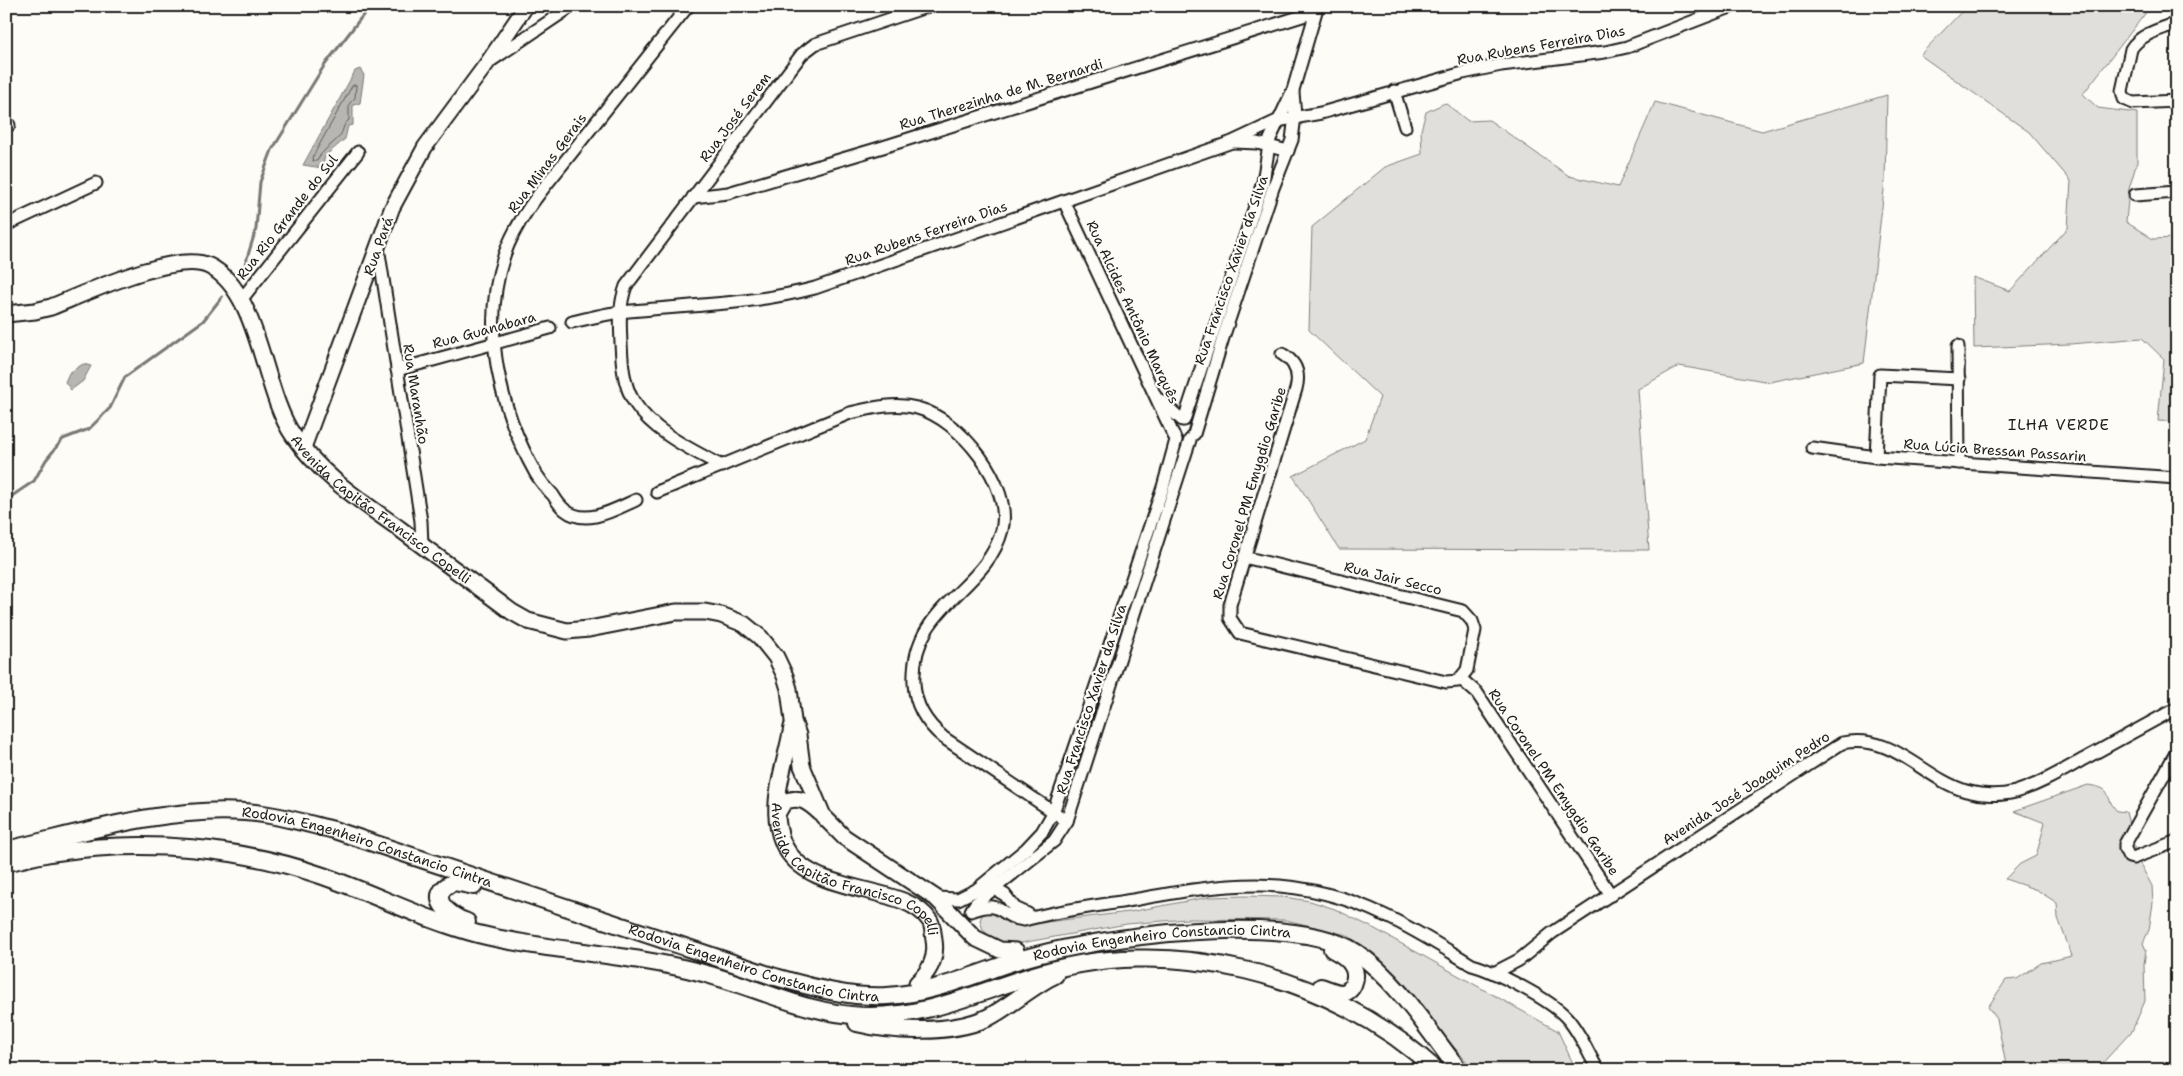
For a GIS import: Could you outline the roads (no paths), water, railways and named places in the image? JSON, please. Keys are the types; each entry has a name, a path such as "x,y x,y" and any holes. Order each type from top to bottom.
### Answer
{"main road":[{"name":"Avenida Capitão Francisco Copelli","path":"6,314 51,307 150,269 191,263 210,266 236,290 241,300 282,414 291,433 331,479 512,612 528,621 567,630 589,629 660,614 690,611 721,615 744,624 760,637 776,657 789,689 793,721 798,735 804,774 823,816 844,837 936,898 966,930 984,943 1000,950 1016,952"},
{"name":"Avenida Capitão Francisco Copelli","path":"793,721 776,795 778,825 783,844 792,858 822,878 898,900 915,907 925,915 931,923 935,944 935,959 927,974 917,983"},
{"path":"777,814 784,802 797,799 804,800 823,816"},
{"name":"Rodovia Engenheiro Constancio Cintra","path":"6,850 187,812 246,812 334,830 675,944 826,991 845,995 888,996 933,987 1022,959 1076,945 1153,934 1237,931 1308,935 1356,952 1382,975 1402,997 1459,1070"},
{"name":"Rodovia Engenheiro Constancio Cintra","path":"6,863 57,852 121,846 182,847 273,860 325,876 438,922 477,933 512,941 647,960 703,972 806,1008 826,1012 877,1016 938,1008 1031,976 1075,965 1154,959 1204,962 1234,968 1317,993 1364,1017 1415,1051 1436,1070"},
{"path":"675,944 645,941 459,882 454,882 446,887 441,898 442,906 449,914 478,926 521,935 657,954 703,965 786,994 820,1003 867,1009 938,1008"},
{"path":"709,954 756,964 837,987 870,989 902,987 1016,952 1108,933 1131,932 1275,938 1323,946 1348,959 1353,965 1355,979 1350,989 1341,993 1253,964 1225,958 1174,952 1100,955 1052,976 987,1018 972,1023 920,1030 900,1030 850,1022 826,1012"}],"street":[{"name":"Rua Pará","path":"303,449 392,208 425,147 488,62 526,6"},
{"path":"488,62 572,6"},
{"name":"Rua Minas Gerais","path":"636,500 601,515 578,516 565,510 539,479 520,446 507,414 500,385 494,342 498,280 504,256 515,230 545,188 688,6"},
{"name":"Rua José Serem","path":"722,466 689,449 666,433 649,420 633,401 623,371 620,312 626,286 802,54 815,44 929,6"},
{"name":"Rua Rubens Ferreira Dias","path":"620,312 740,303 780,297 824,284 1232,142 1277,121 1295,116 1321,113 1464,72 1628,47 1734,6"},
{"path":"1293,90 1316,9"},
{"name":"Rua Therezinha de M. Bernardi","path":"693,197 728,193 865,152 1316,9"},
{"path":"2177,23 2147,35 2134,43 2130,49 2122,91 2124,99 2133,103 2177,101"},
{"name":"Rua Francisco Xavier da Silva","path":"966,930 971,911 976,903 1054,841 1067,821 1203,403 1222,338 1288,151 1294,129 1293,90"},
{"name":"Rua Francisco Xavier da Silva","path":"1183,420 1263,182 1270,139 1293,90"},
{"path":"1394,92 1404,127"},
{"name":"Rua Rubens Ferreira Dias","path":"1294,129 1321,113"},
{"path":"1232,142 1257,143 1288,151"},
{"name":"Rua Rio Grande do Sul","path":"241,300 358,152"},
{"path":"6,225 96,184"},
{"path":"2135,195 2177,192"},
{"name":"Rua Alcides Antônio Marquês","path":"1064,201 1175,438"},
{"name":"Rua Maranhão","path":"378,247 421,521 422,545"},
{"path":"572,322 620,312"},
{"name":"Rua Guanabara","path":"397,370 550,328"},
{"path":"1958,346 1959,464"},
{"name":"Rua Coronel PM Emygdio Garibe","path":"1282,354 1294,364 1298,374 1298,384 1229,611 1232,624 1240,633 1446,682 1454,682 1461,679 1477,693 1611,894"},
{"path":"1876,457 1880,375 1959,378"},
{"path":"1156,397 1193,426 1192,437 1183,443 1175,438 1174,427 1183,420"},
{"path":"1190,398 1203,403"},
{"path":"657,492 850,413 874,407 896,405 917,408 935,415 961,436 983,461 994,479 1001,497 1002,528 996,548 977,572 928,624 916,650 913,668 914,688 918,704 925,717 939,733 1067,821"},
{"name":"Rua Francisco Xavier da Silva","path":"936,898 958,899 982,884 1026,849 1042,832 1053,813 1164,487 1175,438"},
{"name":"Rua Lúcia Bressan Passarin","path":"1812,448 1876,457 1959,464 2177,478"},
{"name":"Rua Jair Secco","path":"1244,557 1463,611 1472,621 1475,634 1467,670 1461,679"},
{"name":"Avenida José Joaquim Pedro","path":"1494,972 1519,960 1552,934 1611,894 1842,743 1865,741 1880,744 1947,783 1976,793 2016,792 2062,771 2177,708"},
{"path":"2177,751 2125,844 2126,854 2133,858 2177,841"},
{"path":"1005,895 1011,874"},
{"path":"982,884 994,888 1005,895 1015,908 1034,917"},
{"path":"971,911 989,905 996,906 1019,919 1200,888 1241,884 1283,886 1326,894 1367,907 1387,916 1472,965 1494,972 1560,1012 1572,1024 1598,1070"}],"water":[{"path":"360,69 364,75 360,103 353,105 353,125 348,126 345,139 325,156 322,168 303,165 355,71"},
{"path":"83,364 91,366 83,381 71,390 65,382 69,373"}],"waterway":[{"path":"244,268 256,229 260,182 272,150 324,66 370,6"},
{"path":"6,500 34,481 46,460 63,439 89,429 110,408 125,377 203,321 222,297"}],"district":[{"name":"ILHA VERDE","path":"2059,425"}]}
